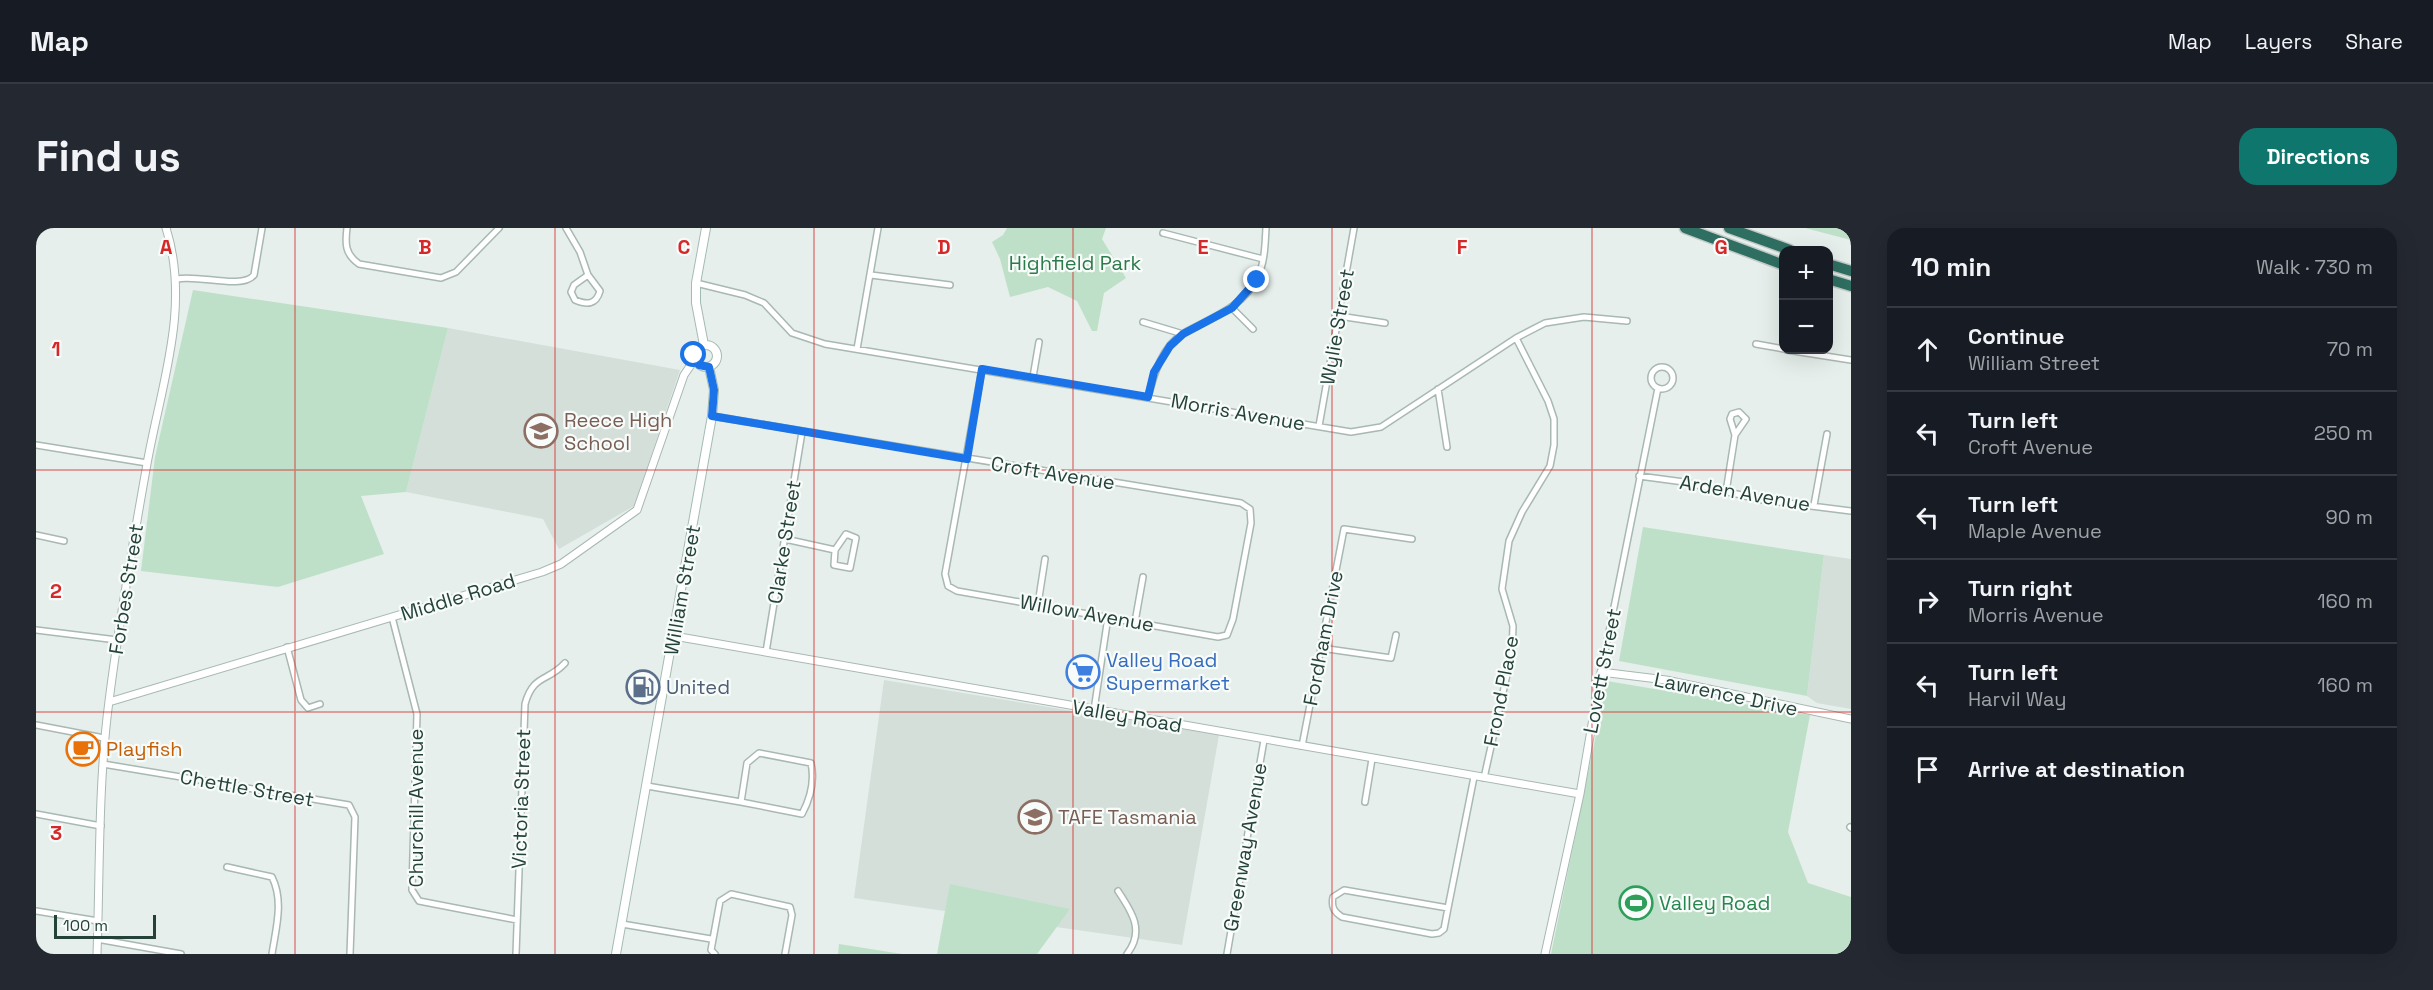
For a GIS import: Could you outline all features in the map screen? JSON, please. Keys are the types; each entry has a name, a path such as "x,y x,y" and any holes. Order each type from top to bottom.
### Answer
{"highway":[{"path":"1685,228 1779,263"},
{"path":"1729,228 1779,246"},
{"path":"1833,266 1851,271"},
{"path":"1833,281 1851,286"}],"main road":[{"path":"704,345 696,303 696,283 706,228"},
{"path":"704,345 712,346 717,360 709,367 699,365 695,358 696,351 704,345"},
{"name":"William Street","path":"616,954 712,416 714,390 709,367"}],"street":[{"name":"Forbes Street","path":"97,954 104,738 117,640 147,463 173,333 177,279 166,228"},
{"path":"177,279 196,277 240,282 250,279 254,275 262,228"},
{"path":"347,228 345,245 350,258 359,264 441,278 456,272 499,228"},
{"path":"566,228 580,252 588,275 600,291 598,299 591,303 583,303 575,300 571,292 574,285 588,275"},
{"path":"857,349 878,228"},
{"path":"1148,397 1154,372 1170,346 1183,334 1232,308 1257,280 1263,259 1266,228"},
{"name":"Wylie Street","path":"1319,426 1354,228"},
{"path":"1163,233 1263,259"},
{"path":"871,275 950,285"},
{"name":"Morris Avenue","path":"696,283 745,295 764,303 792,333 825,344 1351,432 1369,431 1381,427 1516,338 1545,323 1584,317 1628,321"},
{"path":"1232,308 1253,329"},
{"path":"1339,316 1385,323"},
{"path":"1143,322 1183,334"},
{"name":"Frond Place","path":"1484,778 1512,652 1514,626 1502,589 1509,541 1522,512 1550,466 1554,444 1554,419 1548,401 1516,338"},
{"path":"1033,377 1039,342"},
{"path":"1756,344 1779,348"},
{"path":"1815,354 1851,360"},
{"name":"Middle Road","path":"109,702 542,572 561,564 630,518 642,501 678,389 695,358"},
{"name":"Lovett Street","path":"1661,368 1667,369 1672,374 1671,384 1665,388 1658,388 1652,381 1652,374 1661,368"},
{"path":"967,459 982,369"},
{"name":"Lovett Street","path":"1545,954 1580,794 1601,672 1658,388"},
{"path":"1438,389 1447,447"},
{"name":"Croft Avenue","path":"712,416 1241,503 1250,509 1251,523 1233,619 1227,635"},
{"name":"Clarke Street","path":"766,652 802,432"},
{"path":"1814,505 1827,434"},
{"path":"1726,492 1736,435"},
{"path":"36,445 147,463"},
{"name":"Willow Avenue","path":"967,459 945,574 948,586 957,591 1218,637 1227,635"},
{"name":"Arden Avenue","path":"1639,476 1684,482 1762,500 1851,511"},
{"name":"Fordham Drive","path":"1302,746 1344,529 1412,539"},
{"path":"846,534 856,538 850,568 834,565 835,550 846,534"},
{"path":"36,536 64,541"},
{"path":"786,539 835,550"},
{"path":"1038,604 1045,559"},
{"path":"1135,622 1143,577"},
{"name":"Churchill Avenue","path":"392,617 417,714 412,890 419,901 517,920"},
{"path":"1094,710 1108,617"},
{"path":"36,630 117,640"},
{"path":"1320,648 1391,658 1396,635"},
{"name":"Valley Road","path":"674,636 1580,794"},
{"path":"287,647 301,700 308,708 320,705"},
{"name":"Victoria Street","path":"516,954 525,704 536,681 558,671 565,663"},
{"name":"Lawrence Drive","path":"1601,672 1666,680 1851,719"},
{"path":"36,725 104,738"},
{"name":"Greenway Avenue","path":"1227,954 1264,740"},
{"path":"647,786 802,814 809,800 814,775 811,763 759,753 747,763 741,802"},
{"path":"1365,802 1372,759"},
{"name":"Chettle Street","path":"103,764 349,805 355,817 350,954"},
{"path":"1448,908 1344,890 1333,897 1332,904 1335,912 1342,917 1432,934 1444,929 1474,777"},
{"path":"36,814 101,826"},
{"path":"227,867 272,877 278,890 279,909 272,954"},
{"path":"1118,891 1136,924 1137,935 1127,954"},
{"path":"716,954 711,950 711,939 720,901 731,894 790,907 792,915 785,954"},
{"path":"36,911 98,921"},
{"path":"622,924 711,939"},
{"path":"97,939 181,954"}],"shaded area":[{"name":"Reece High School","path":"448,328 680,370 634,506 559,549 543,519 406,492"},
{"path":"1824,555 1851,559 1851,709 1817,703 1807,696"},
{"name":"TAFE Tasmania","path":"884,680 1219,735 1182,945 854,898"}],"green space":[{"name":"Highfield Park","path":"1007,228 1106,228 1102,239 1126,278 1104,293 1097,331 1092,331 1077,301 1048,287 1010,297 1000,259 992,242 1003,235"},
{"path":"1805,228 1851,228 1851,240"},
{"path":"193,290 448,328 406,492 361,496 384,554 278,587 141,571 155,457"},
{"path":"1643,527 1824,555 1807,696 1619,661"},
{"path":"1607,681 1810,715 1788,832 1808,883 1851,897 1851,954 1551,954"},
{"path":"950,884 1070,909 1037,954 937,954"},
{"path":"839,944 902,954 838,954"}],"place":[{"name":"Reece High School","path":"541,431"},
{"name":"Valley Road Supermarket","path":"1083,672"},
{"name":"United","path":"643,687"},
{"name":"Playfish","path":"83,749"},
{"name":"TAFE Tasmania","path":"1035,817"},
{"name":"Valley Road","path":"1636,903"}],"route":[{"path":"694,355 699,365 704,368 709,367 714,390 712,416 967,459 982,369 1148,397 1154,372 1170,346 1183,334 1232,308 1257,280"}]}
